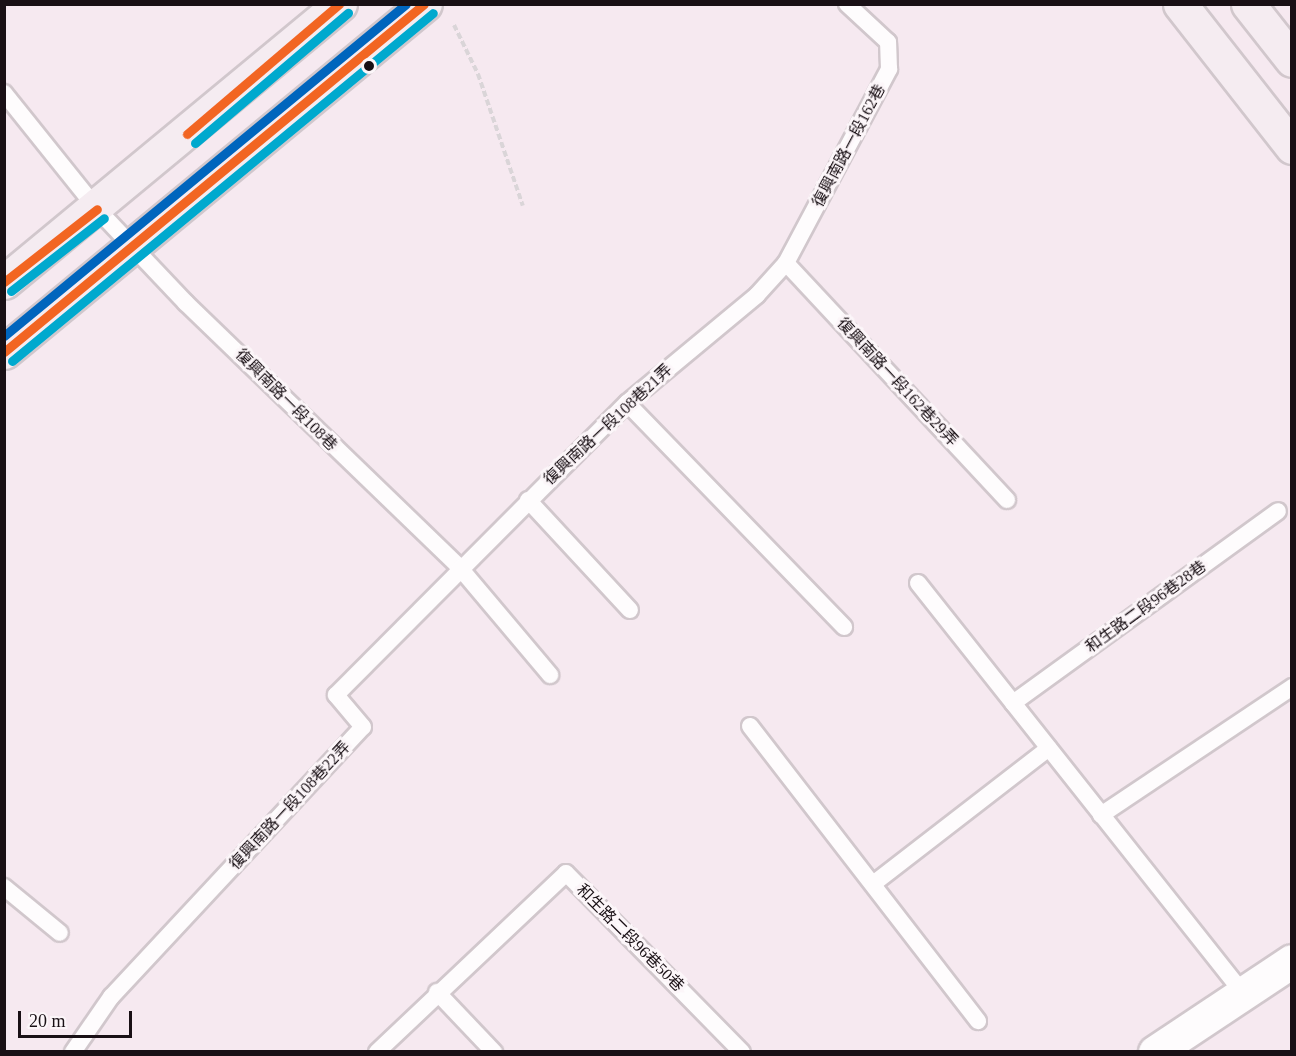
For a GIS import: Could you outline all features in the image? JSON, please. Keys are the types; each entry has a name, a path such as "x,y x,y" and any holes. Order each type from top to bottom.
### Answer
{"main road":[{"path":"4,352 115,228 340,4"},
{"path":"1180,4 1292,147"},
{"path":"1248,4 1292,60"},
{"path":"4,282 115,228 437,9"}],"street":[{"path":"1155,1052 1292,961"}],"lane":[{"name":"復興南路一段162巷","path":"786,263 889,69 888,42 847,4"},
{"name":"復興南路一段108巷","path":"4,93 115,228 460,568 550,675"},
{"name":"復興南路一段108巷21弄","path":"460,568 627,403 757,295 786,263"},
{"name":"復興南路一段162巷29弄","path":"786,263 1007,500"},
{"path":"627,403 844,627"},
{"path":"528,500 630,610"},
{"name":"和生路二段96巷28巷","path":"1014,703 1278,511"},
{"name":"復興南路一段108巷22弄","path":"73,1052 111,997 363,727 336,695 460,568"},
{"path":"918,583 1243,993"},
{"path":"1101,815 1292,687"},
{"path":"750,726 978,1021"},
{"path":"873,884 1049,748"},
{"name":"和生路二段96巷50巷","path":"437,992 566,873 742,1052"},
{"path":"4,887 60,933"},
{"path":"376,1052 437,992 494,1052"}],"path":[{"path":"437,9 478,74 523,206"}],"transit line":[{"path":"187,134 339,4"},
{"path":"4,336 406,4"},
{"path":"4,352 424,4"},
{"path":"195,143 348,13"},
{"path":"12,361 433,13"},
{"path":"4,282 97,209"},
{"path":"11,291 104,218"}]}
